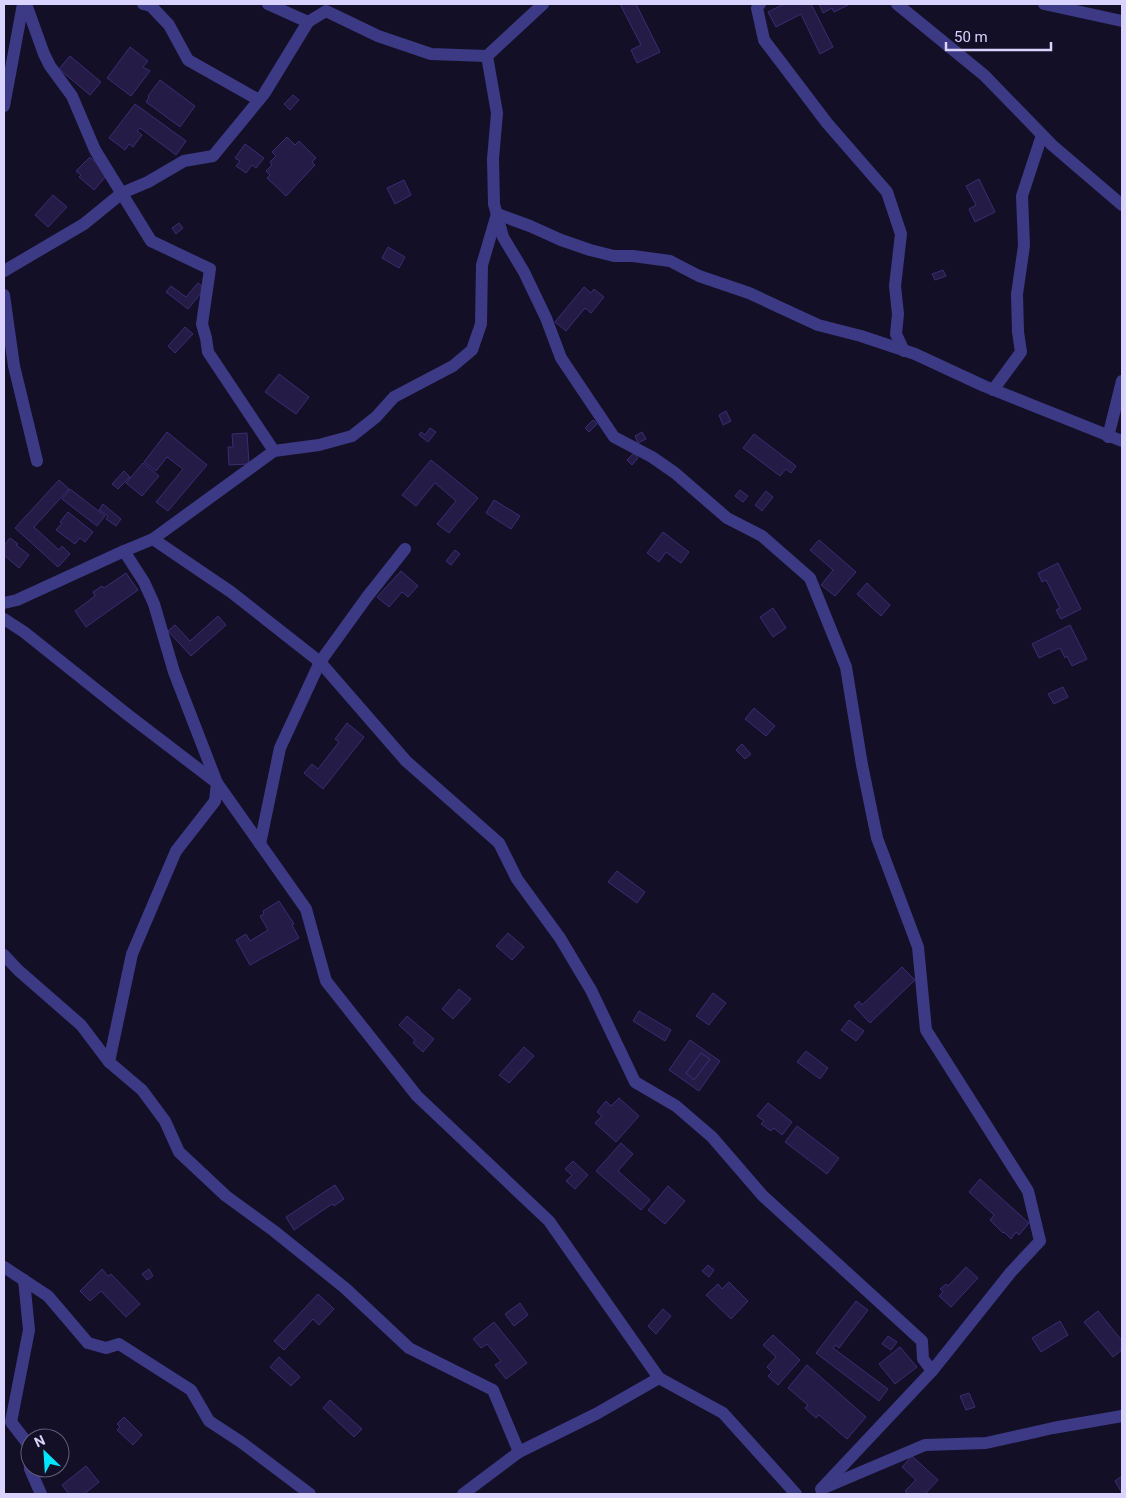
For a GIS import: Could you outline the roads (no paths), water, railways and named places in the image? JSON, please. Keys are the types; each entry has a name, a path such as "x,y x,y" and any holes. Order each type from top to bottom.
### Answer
{"street":[{"path":"4,106 22,4"},
{"path":"26,4 50,66 72,96 95,150 150,241 210,269 202,324 208,352 274,451"},
{"path":"143,4 151,6 169,25 188,60 259,100"},
{"path":"268,4 308,22"},
{"path":"4,271 84,224 122,193 148,182 184,161 213,156 259,100 308,22 326,11 378,36 431,54 487,56 543,4"},
{"path":"760,4 757,8 764,40 827,123 886,192 901,234 895,286 898,314 896,334 904,351"},
{"path":"897,4 984,75 1042,135 1122,205"},
{"path":"1044,4 1122,21"},
{"path":"487,56 497,113 493,159 494,204 503,236 524,272 561,358 614,437 652,457 675,473 727,518 762,536 810,578 846,667 862,766 877,838 918,946 926,1030 1028,1191 1040,1241 1011,1272 932,1371 819,1491"},
{"path":"994,390 1021,352 1018,332 1017,294 1024,246 1022,196 1042,135"},
{"path":"497,214 590,250 614,256 632,256 670,261 699,276 749,294 818,325 861,336 904,351 1122,442"},
{"path":"4,603 17,600 153,539 274,451 319,445 352,436 376,417 394,397 453,366 472,350 481,324 482,265 497,214"},
{"path":"4,295 14,366 37,461"},
{"path":"1108,437 1122,381"},
{"path":"153,539 231,592 320,662 406,761 499,843 517,879 560,938 591,990 635,1082 676,1106 712,1137 763,1196 922,1341 923,1359 932,1371"},
{"path":"260,844 280,748 320,662 367,597 405,549"},
{"path":"124,552 144,582 154,604 174,672 217,783 306,909 326,982 417,1096 549,1222 659,1378 723,1413 796,1494"},
{"path":"4,619 24,632 217,783"},
{"path":"109,1062 132,954 176,851 215,801 217,783"},
{"path":"4,955 18,970 81,1025 109,1062 142,1090 165,1121 180,1152 226,1196 274,1231 345,1288 409,1348 493,1390 519,1452"},
{"path":"4,1267 48,1296 88,1343 106,1348 119,1344 191,1390 209,1421 248,1447 310,1494"},
{"path":"24,1280 29,1330 11,1422 28,1444 30,1469 41,1494"},
{"path":"463,1494 519,1452 596,1414 659,1378"},
{"path":"819,1491 925,1444 986,1443 1053,1428 1122,1416"}]}
